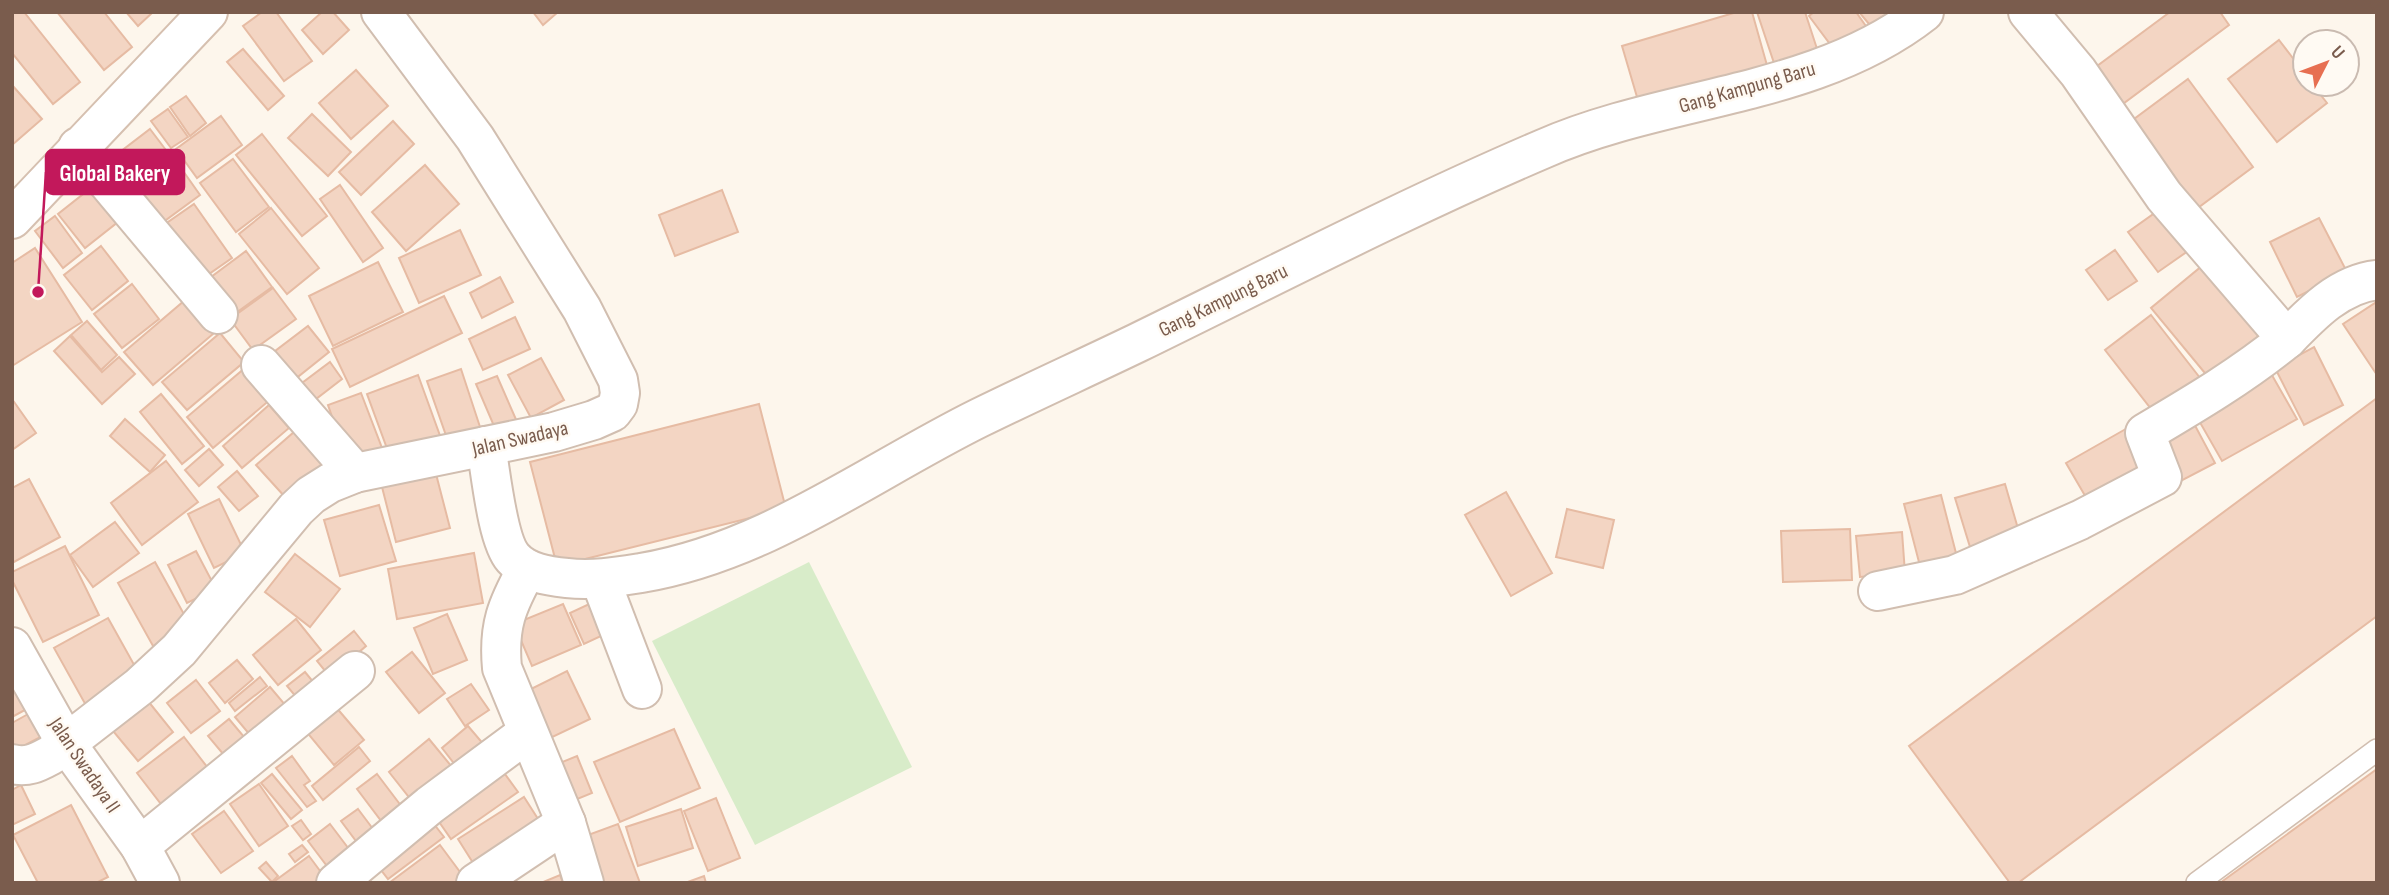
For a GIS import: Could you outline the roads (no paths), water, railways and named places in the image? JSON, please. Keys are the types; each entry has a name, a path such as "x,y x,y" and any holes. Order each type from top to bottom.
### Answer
{"street":[{"path":"12,219 208,12"},
{"name":"Jalan Swadaya","path":"12,764 35,764 140,686 179,650 296,509 330,483 355,473 554,432 612,412 618,404 618,380 582,309 475,138 381,12"},
{"name":"Gang Kampung Baru","path":"527,569 540,574 600,579 700,561 750,541 871,479 976,420 1436,195 1560,141 1808,71 1882,41 1924,12"},
{"path":"2028,12 2078,72 2164,196 2287,339"},
{"path":"78,147 218,314"},
{"path":"1878,591 1955,575 2080,520 2162,477 2145,432 2248,369 2287,339 2322,305 2360,282 2377,280"},
{"path":"261,365 355,473"},
{"path":"486,446 504,543 514,560 527,569 509,602 502,623 502,668 566,823 584,883"},
{"path":"600,579 642,689"},
{"name":"Jalan Swadaya II","path":"12,647 66,743 140,846 160,883"},
{"path":"140,846 355,671"},
{"path":"336,883 430,805 527,733"},
{"path":"476,883 566,823"}],"lane":[{"path":"2197,883 2377,750"}],"place":[{"name":"Global Bakery","path":"38,292"}]}
